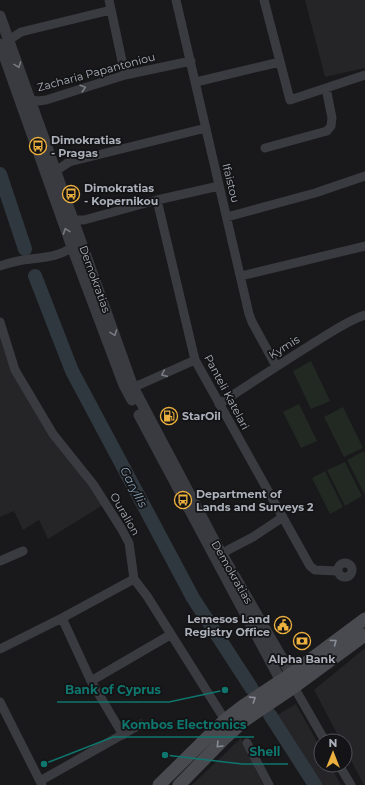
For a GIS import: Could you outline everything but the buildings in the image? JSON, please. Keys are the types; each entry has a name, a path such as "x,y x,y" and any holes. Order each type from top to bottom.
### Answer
{"main road":[{"path":"159,785 225,720 365,619"},
{"path":"179,785 245,720 294,688 365,635"}],"street":[{"path":"109,0 125,76"},
{"name":"Ifaistou","path":"176,0 252,322 276,366"},
{"path":"264,0 290,100 365,75"},
{"path":"5,42 21,32 111,10"},
{"name":"Demokratias","path":"0,16 5,42 72,247 155,446 220,558 286,677 294,688"},
{"name":"Demokratias","path":"5,42 31,100 56,172 79,220 129,386"},
{"name":"Zacharia Papantoniou","path":"31,100 46,100 125,76 191,61"},
{"path":"196,82 280,62"},
{"path":"265,148 326,131 331,126 332,118 326,88"},
{"path":"56,172 69,162 206,128"},
{"path":"227,217 315,193 365,176"},
{"path":"79,220 219,186"},
{"name":"Panteli Katelari","path":"157,200 195,360 312,569 320,571 338,571"},
{"path":"241,276 365,246"},
{"path":"0,266 19,260 44,258 66,251 72,247"},
{"name":"Kymis","path":"219,404 276,366 342,326 365,315"},
{"name":"Ouralion","path":"0,322 15,370 54,434 93,484 121,528 129,543 134,579 147,596 225,720"},
{"path":"129,386 139,385 195,360"},
{"path":"220,558 283,517"},
{"path":"0,561 23,551"},
{"path":"0,649 62,618 134,579"},
{"path":"62,618 91,681 123,735"},
{"path":"91,681 170,634"},
{"path":"294,688 321,733"},
{"path":"0,702 41,783 141,724"},
{"path":"247,742 269,785"},
{"path":"344,773 351,785"}],"shaded area":[{"path":"305,0 365,0 365,68 325,77"},
{"path":"0,336 45,427 103,505 48,539 39,520 23,530 14,511 0,517"},
{"path":"311,361 330,401 311,409 293,371"},
{"path":"299,404 317,441 301,448 283,412"},
{"path":"343,407 363,448 344,457 324,417"},
{"path":"364,451 365,453 365,495 347,460"},
{"path":"345,462 362,496 345,506 327,470"},
{"path":"325,471 343,507 330,514 312,478"},
{"path":"365,648 365,785 353,764 353,733 337,733 314,690"},
{"path":"296,704 313,735 313,773 334,773 341,785 317,785 274,717"},
{"path":"241,738 263,785 192,785"}],"waterway":[{"name":"Garyllis","path":"0,174 25,249"},
{"name":"Garyllis","path":"35,276 72,371 193,598 252,689"},
{"name":"Garyllis","path":"270,715 315,785"}],"place":[{"name":"Dimokratias - Pragas","path":"38,146"},
{"name":"Dimokratias - Kopernikou","path":"71,194"},
{"name":"StarOil","path":"169,416"},
{"name":"Department of Lands and Surveys 2","path":"183,500"},
{"name":"Lemesos Land Registry Office","path":"283,625"},
{"name":"Alpha Bank","path":"302,641"},
{"name":"Bank of Cyprus","path":"225,690"},
{"name":"Shell","path":"165,755"},
{"name":"Kombos Electronics","path":"44,764"}]}
